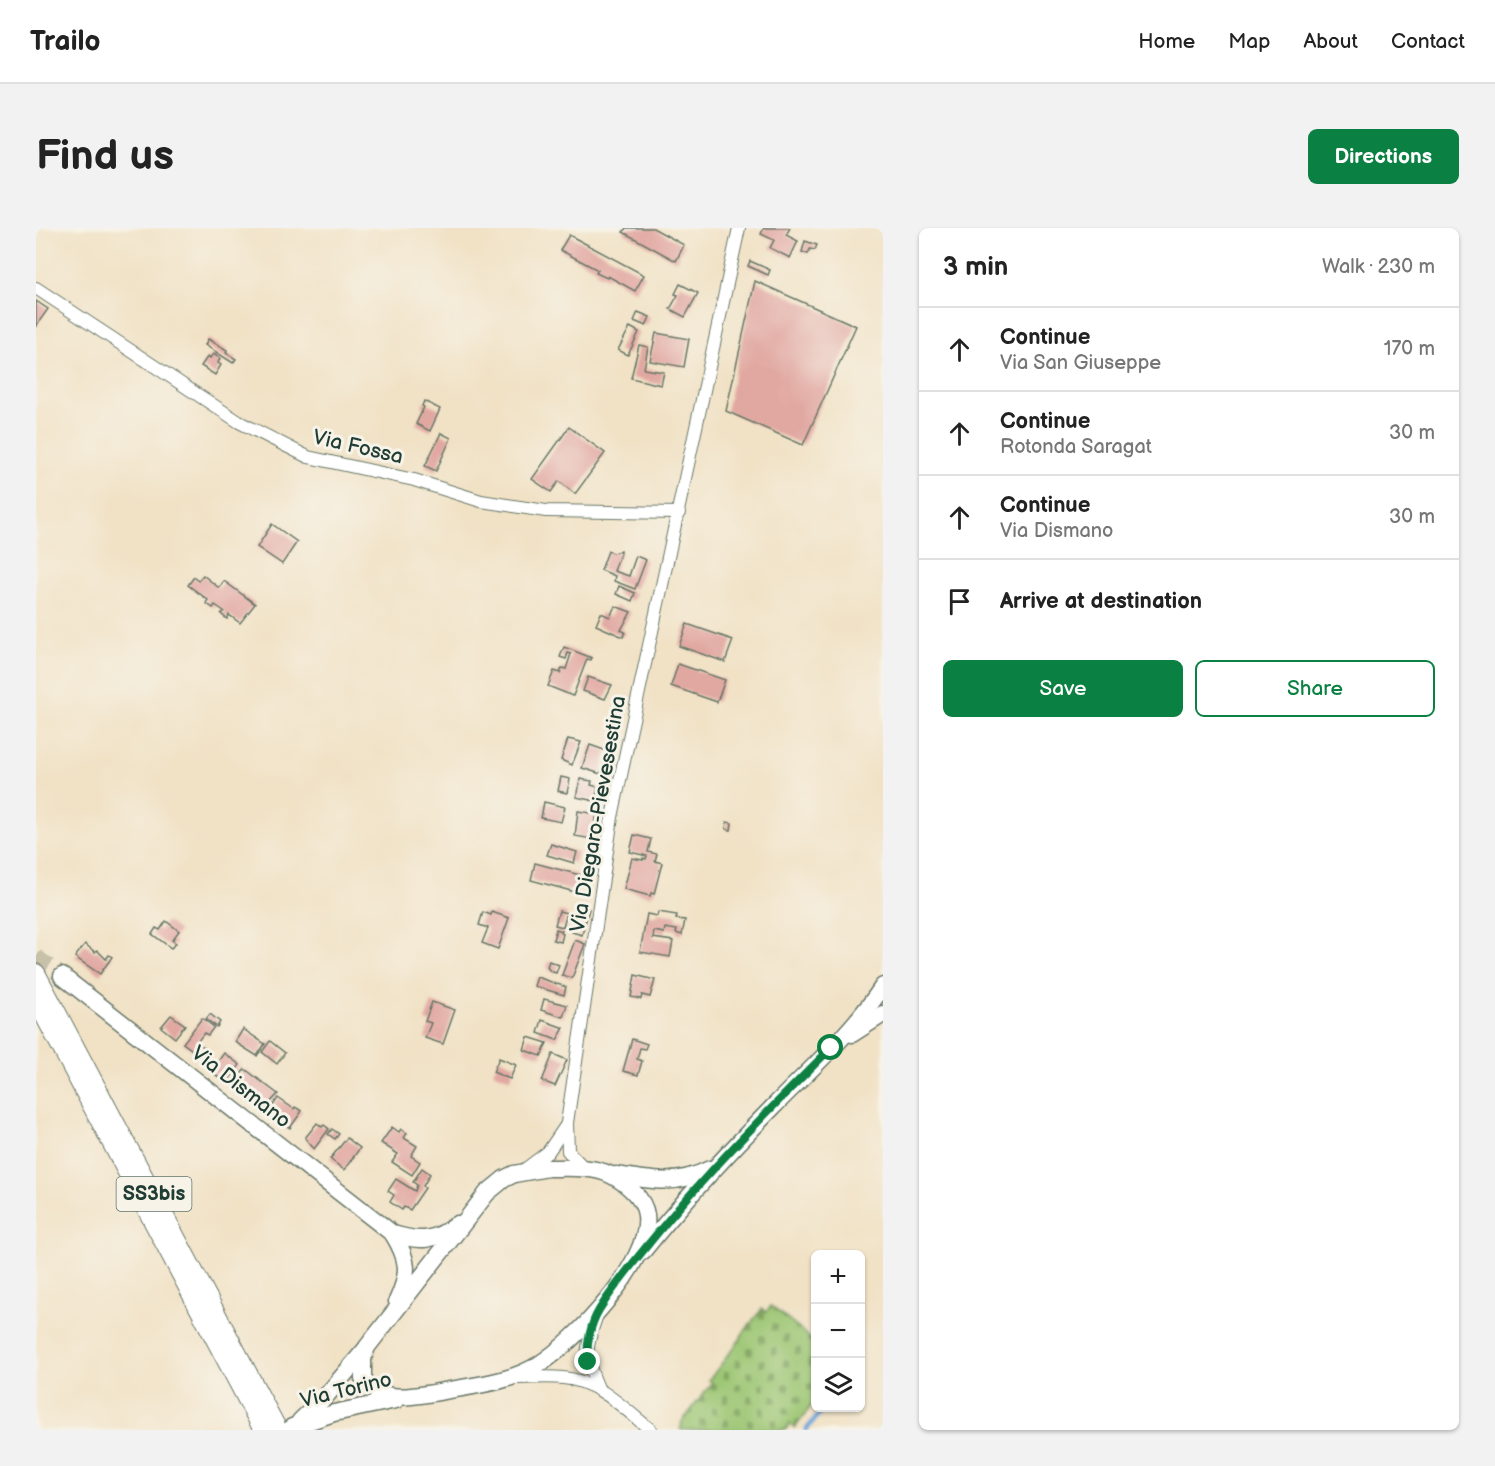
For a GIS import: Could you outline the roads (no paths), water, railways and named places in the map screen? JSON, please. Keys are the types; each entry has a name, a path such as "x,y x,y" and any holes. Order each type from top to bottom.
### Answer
{"highway":[{"name":"SS3bis","path":"36,973 176,1234 275,1426"},
{"name":"SS3bis","path":"36,1000 275,1426"}],"main road":[{"name":"Via Dismano","path":"62,976 393,1234 408,1239 432,1239 449,1231 468,1217"},
{"path":"367,1347 362,1368 366,1383 380,1394 412,1396 515,1378 554,1354 598,1312 674,1212 857,1020 883,986"},
{"path":"831,1048 883,1014"},
{"path":"388,1322 468,1217 497,1184 521,1172 548,1168 585,1169 656,1182 680,1181 697,1176 716,1166"},
{"path":"610,1174 627,1186 637,1197 646,1215 645,1237 633,1263"},
{"name":"Via Dismano","path":"388,1322 404,1285 406,1274 404,1255 393,1234"},
{"name":"Via Torino","path":"275,1426 321,1402 388,1322"},
{"name":"Via Torino","path":"275,1426 412,1396"}],"street":[{"name":"Via Diegaro-Pievesestina","path":"585,1169 568,1151 567,1123 612,817 739,228"},
{"name":"Via Fossa","path":"36,288 239,422 308,457 414,480 481,501 546,511 679,513"},
{"name":"Via Diegaro-Pievesestina","path":"521,1172 548,1152 567,1123"},
{"path":"598,1312 587,1352 588,1362 598,1388"},
{"path":"515,1378 563,1378 580,1381 598,1388 647,1429"}],"waterway":[{"path":"806,1430 821,1412"}],"tunnel":[{"path":"36,957 62,976"}]}
